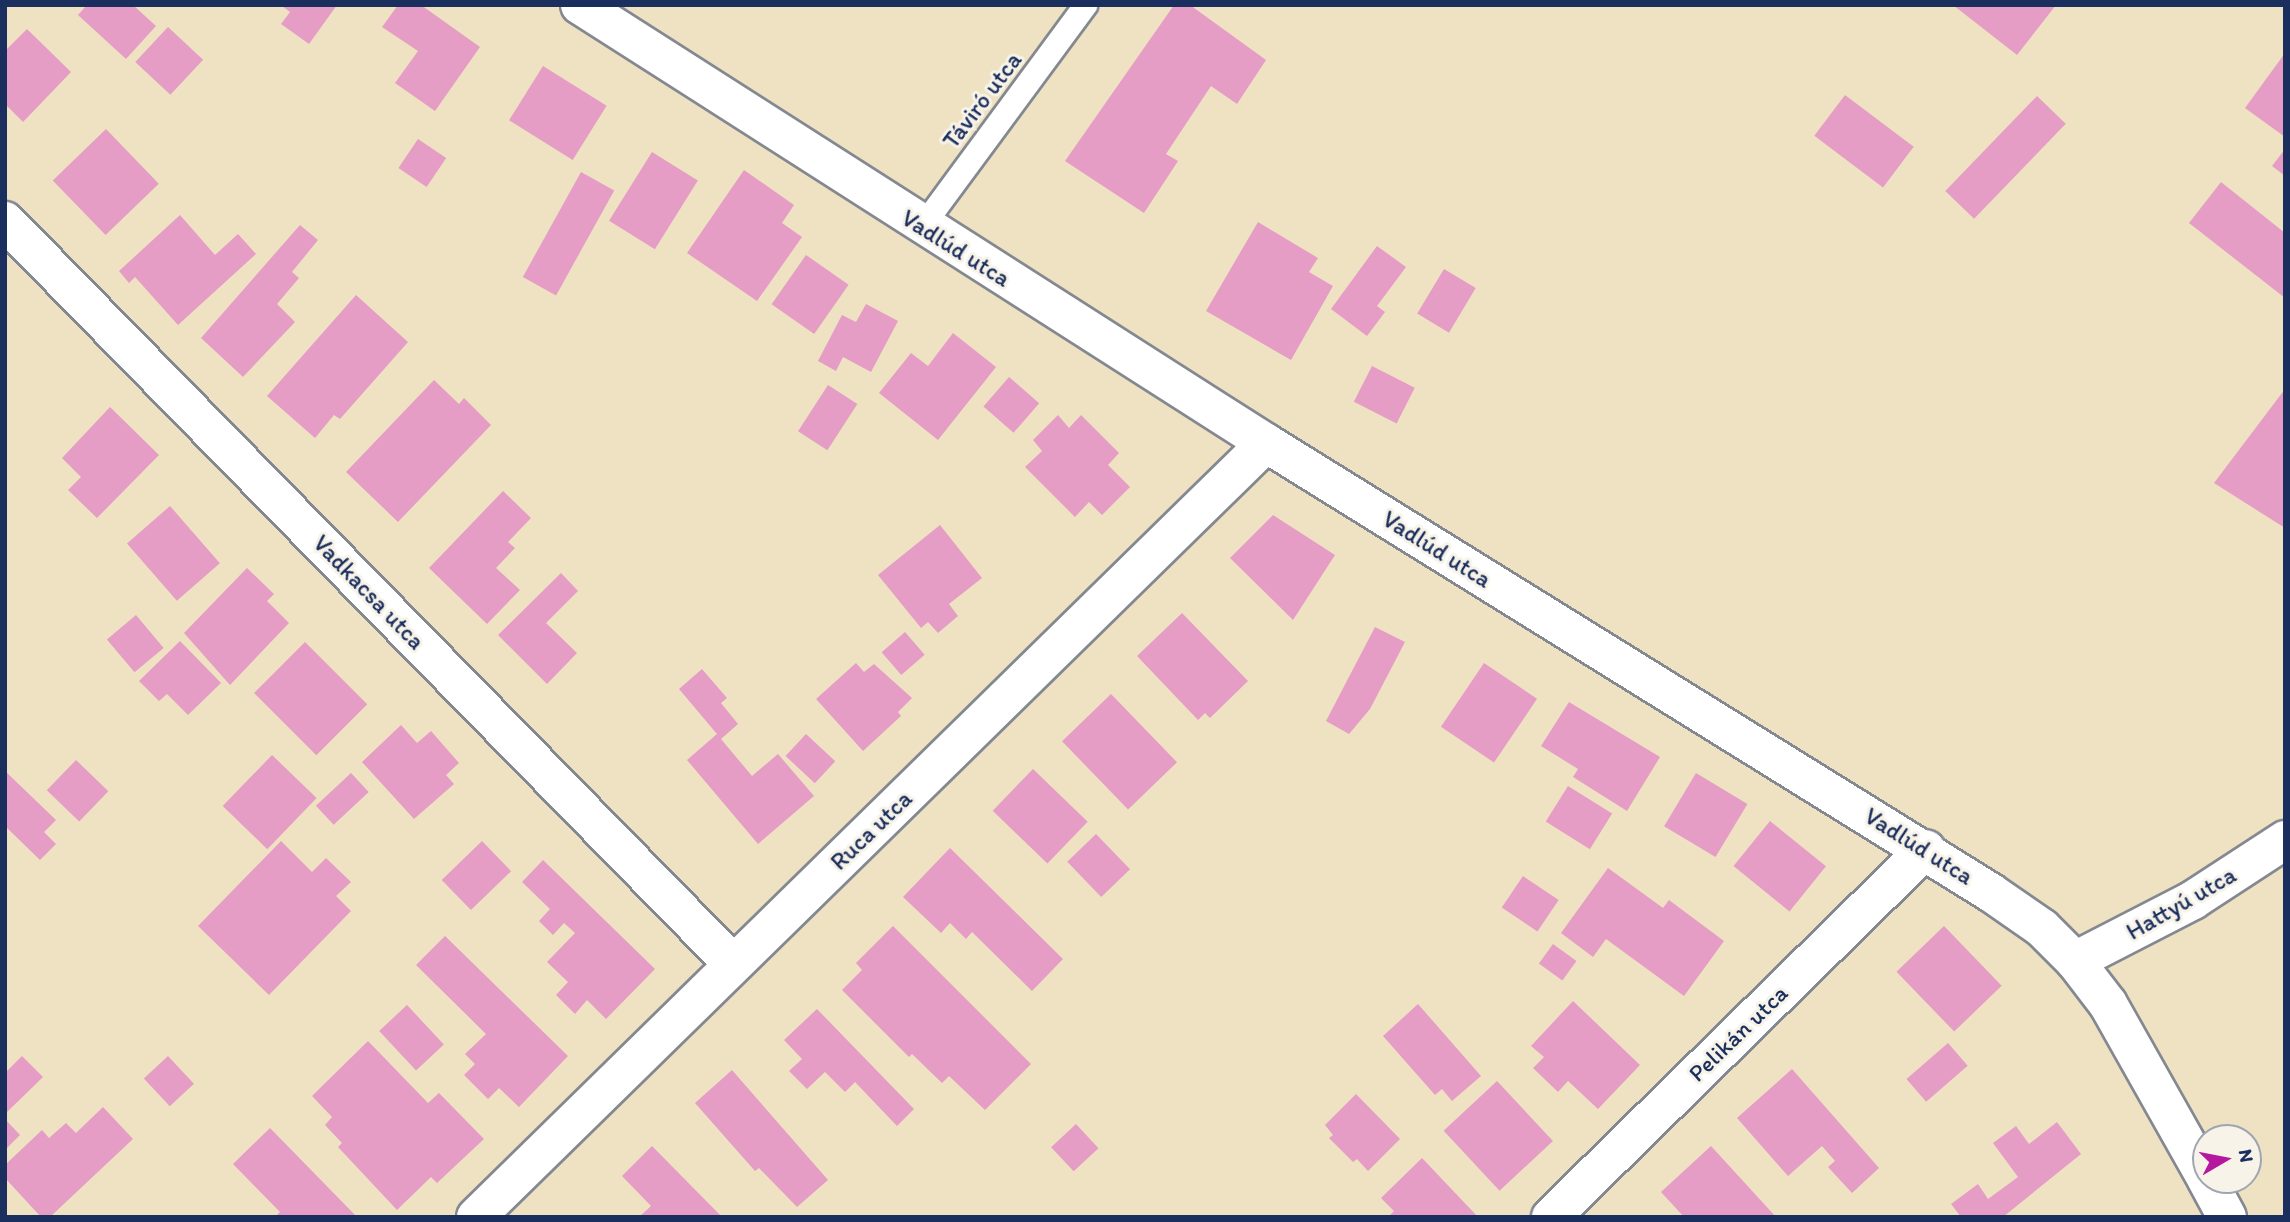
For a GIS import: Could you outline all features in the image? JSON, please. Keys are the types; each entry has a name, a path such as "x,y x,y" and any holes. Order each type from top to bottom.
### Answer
{"street":[{"name":"Vadlúd utca","path":"580,5 922,226 1266,443 1926,849 2042,929 2075,961 2126,1036 2192,1153"},
{"name":"Vadkacsa utca","path":"5,220 733,964"},
{"name":"Ruca utca","path":"476,1217 1266,443"},
{"name":"Hattyú utca","path":"2075,961 2193,900 2285,841"},
{"name":"Pelikán utca","path":"1551,1217 1926,849"},
{"name":"Vadlúd utca","path":"2215,1194 2227,1217"}],"lane":[{"name":"Táviró utca","path":"922,226 1085,5"}],"building":[{"path":"87,5 133,5 156,26 126,59 78,15"},
{"path":"281,5 337,5 309,44 281,24 290,12"},
{"path":"398,5 421,5 480,47 435,111 395,83 418,51 382,27"},
{"path":"1174,5 1190,5 1266,60 1237,104 1211,86 1166,154 1178,161 1144,213 1065,161"},
{"path":"1953,5 2056,5 2017,55"},
{"path":"168,27 203,60 170,95 135,62"},
{"path":"27,29 71,72 23,122 5,104 5,51"},
{"path":"2285,53 2285,137 2245,108"},
{"path":"543,66 607,106 573,160 509,120"},
{"path":"1845,95 1914,147 1883,187 1814,136"},
{"path":"2037,96 2066,124 1974,219 1945,191"},
{"path":"106,129 159,184 106,235 53,180"},
{"path":"418,139 446,158 427,187 398,168"},
{"path":"2285,149 2285,176 2272,166"},
{"path":"652,152 698,181 655,249 609,221"},
{"path":"744,170 794,205 782,223 802,237 757,301 687,253"},
{"path":"581,172 614,190 556,295 523,277"},
{"path":"2221,182 2285,233 2285,298 2189,223"},
{"path":"180,215 215,255 238,234 256,254 178,325 135,277 129,283 119,271"},
{"path":"1258,222 1318,258 1309,272 1333,286 1291,360 1206,311"},
{"path":"300,225 318,240 292,272 299,278 277,304 295,322 243,377 201,338"},
{"path":"1377,246 1406,267 1377,306 1385,312 1367,336 1331,309"},
{"path":"806,255 849,285 814,334 772,304"},
{"path":"1444,269 1476,288 1449,333 1417,314"},
{"path":"356,295 408,342 340,419 334,415 315,438 267,396"},
{"path":"866,304 898,321 871,372 843,357 836,371 818,361 842,315 856,322"},
{"path":"953,333 996,367 938,440 879,393 911,353 928,366"},
{"path":"1372,366 1415,388 1397,423 1354,402"},
{"path":"1009,377 1039,403 1014,433 983,406"},
{"path":"434,380 459,404 464,398 491,425 398,522 346,472"},
{"path":"828,385 857,404 827,450 798,431"},
{"path":"2285,389 2285,528 2214,483"},
{"path":"110,407 159,455 97,518 68,490 81,477 62,458"},
{"path":"1058,415 1069,428 1081,415 1119,453 1108,465 1130,487 1102,515 1089,502 1075,517 1025,467 1042,451 1033,440"},
{"path":"503,491 531,518 508,542 515,548 496,568 520,590 487,624 429,568"},
{"path":"170,506 220,563 177,601 127,543"},
{"path":"1273,515 1335,555 1293,620 1230,558"},
{"path":"940,525 982,578 949,604 958,616 938,633 928,622 921,628 878,575"},
{"path":"247,568 274,594 267,601 289,623 230,685 184,633"},
{"path":"561,573 578,591 546,623 577,653 547,684 498,635"},
{"path":"1182,613 1248,681 1210,718 1205,713 1198,720 1137,656"},
{"path":"136,615 164,648 135,672 107,639"},
{"path":"1375,627 1405,642 1370,709 1349,734 1326,721"},
{"path":"905,632 925,655 901,675 882,652"},
{"path":"180,641 221,683 188,715 167,694 159,701 139,681"},
{"path":"305,642 367,704 316,755 254,693"},
{"path":"856,663 864,672 874,664 912,698 898,712 901,716 863,751 816,699"},
{"path":"1484,663 1537,699 1494,763 1441,727"},
{"path":"702,669 727,698 721,703 738,724 721,739 752,776 778,754 814,796 758,844 687,760 717,734 679,689"},
{"path":"1111,694 1177,762 1128,810 1062,741"},
{"path":"1569,702 1660,757 1627,811 1573,777 1578,769 1541,746"},
{"path":"401,725 417,743 431,731 459,763 446,775 454,784 414,819 362,762"},
{"path":"806,734 835,761 815,783 786,756"},
{"path":"272,755 317,798 267,849 223,806"},
{"path":"76,760 108,791 79,821 47,790"},
{"path":"1033,769 1088,822 1047,864 993,811"},
{"path":"5,771 56,820 44,832 56,844 40,860 5,826"},
{"path":"351,773 369,792 334,825 316,806"},
{"path":"1696,773 1747,804 1715,857 1664,826"},
{"path":"1568,786 1612,814 1590,849 1546,822"},
{"path":"1770,821 1826,866 1789,911 1733,866"},
{"path":"1096,834 1130,869 1101,897 1067,862"},
{"path":"281,841 312,872 326,858 351,882 336,896 351,911 269,995 198,926"},
{"path":"482,841 511,871 471,910 442,880"},
{"path":"950,848 1063,959 1032,991 972,932 966,939 950,923 941,933 903,897"},
{"path":"543,860 655,969 606,1019 587,1000 575,1014 556,995 568,982 547,962 575,933 564,923 553,935 539,921 550,909 522,882"},
{"path":"1608,868 1663,908 1669,900 1724,941 1684,996 1606,939 1593,957 1561,933"},
{"path":"1523,876 1559,900 1537,932 1502,908"},
{"path":"893,926 1031,1064 985,1110 949,1076 942,1083 912,1054 909,1057 842,990 862,970 856,963"},
{"path":"1944,926 2002,986 1954,1032 1897,972"},
{"path":"445,936 568,1056 519,1107 499,1088 488,1099 464,1075 475,1064 465,1054 486,1034 416,965"},
{"path":"1553,944 1576,961 1562,980 1539,963"},
{"path":"1573,1001 1640,1065 1598,1109 1568,1081 1558,1092 1533,1068 1544,1057 1531,1046"},
{"path":"1418,1004 1481,1076 1452,1101 1442,1089 1435,1095 1383,1036"},
{"path":"407,1005 444,1044 416,1070 379,1031"},
{"path":"817,1009 914,1109 897,1126 855,1082 845,1092 825,1072 807,1089 789,1071 802,1059 784,1040"},
{"path":"368,1041 428,1103 439,1093 484,1139 437,1183 431,1177 397,1210 338,1147 342,1143 325,1125 332,1117 312,1096"},
{"path":"1948,1043 1968,1066 1926,1102 1906,1079"},
{"path":"22,1056 43,1077 5,1114 5,1073"},
{"path":"168,1056 194,1084 170,1106 144,1079"},
{"path":"1792,1069 1879,1168 1852,1193 1828,1167 1835,1161 1822,1146 1788,1176 1737,1118"},
{"path":"732,1070 828,1180 797,1207 759,1168 755,1171 695,1103"},
{"path":"1497,1081 1553,1141 1500,1191 1444,1131"},
{"path":"1356,1094 1400,1139 1368,1171 1357,1159 1353,1162 1329,1138 1333,1135 1325,1125"},
{"path":"103,1107 133,1139 50,1217 41,1217 5,1178 5,1165 42,1130 49,1138 66,1123 76,1133"},
{"path":"5,1119 20,1135 5,1150"},
{"path":"2057,1122 2081,1154 2003,1217 1961,1217 1951,1204 1978,1184 1988,1199 2018,1177 1993,1143 2016,1126 2029,1144"},
{"path":"1076,1124 1099,1148 1074,1171 1051,1147"},
{"path":"270,1128 357,1217 275,1217 280,1212 233,1164"},
{"path":"652,1146 722,1217 639,1217 651,1206 622,1176"},
{"path":"1711,1146 1776,1217 1684,1217 1661,1192"},
{"path":"1422,1158 1478,1217 1388,1217 1394,1211 1381,1198"}]}
